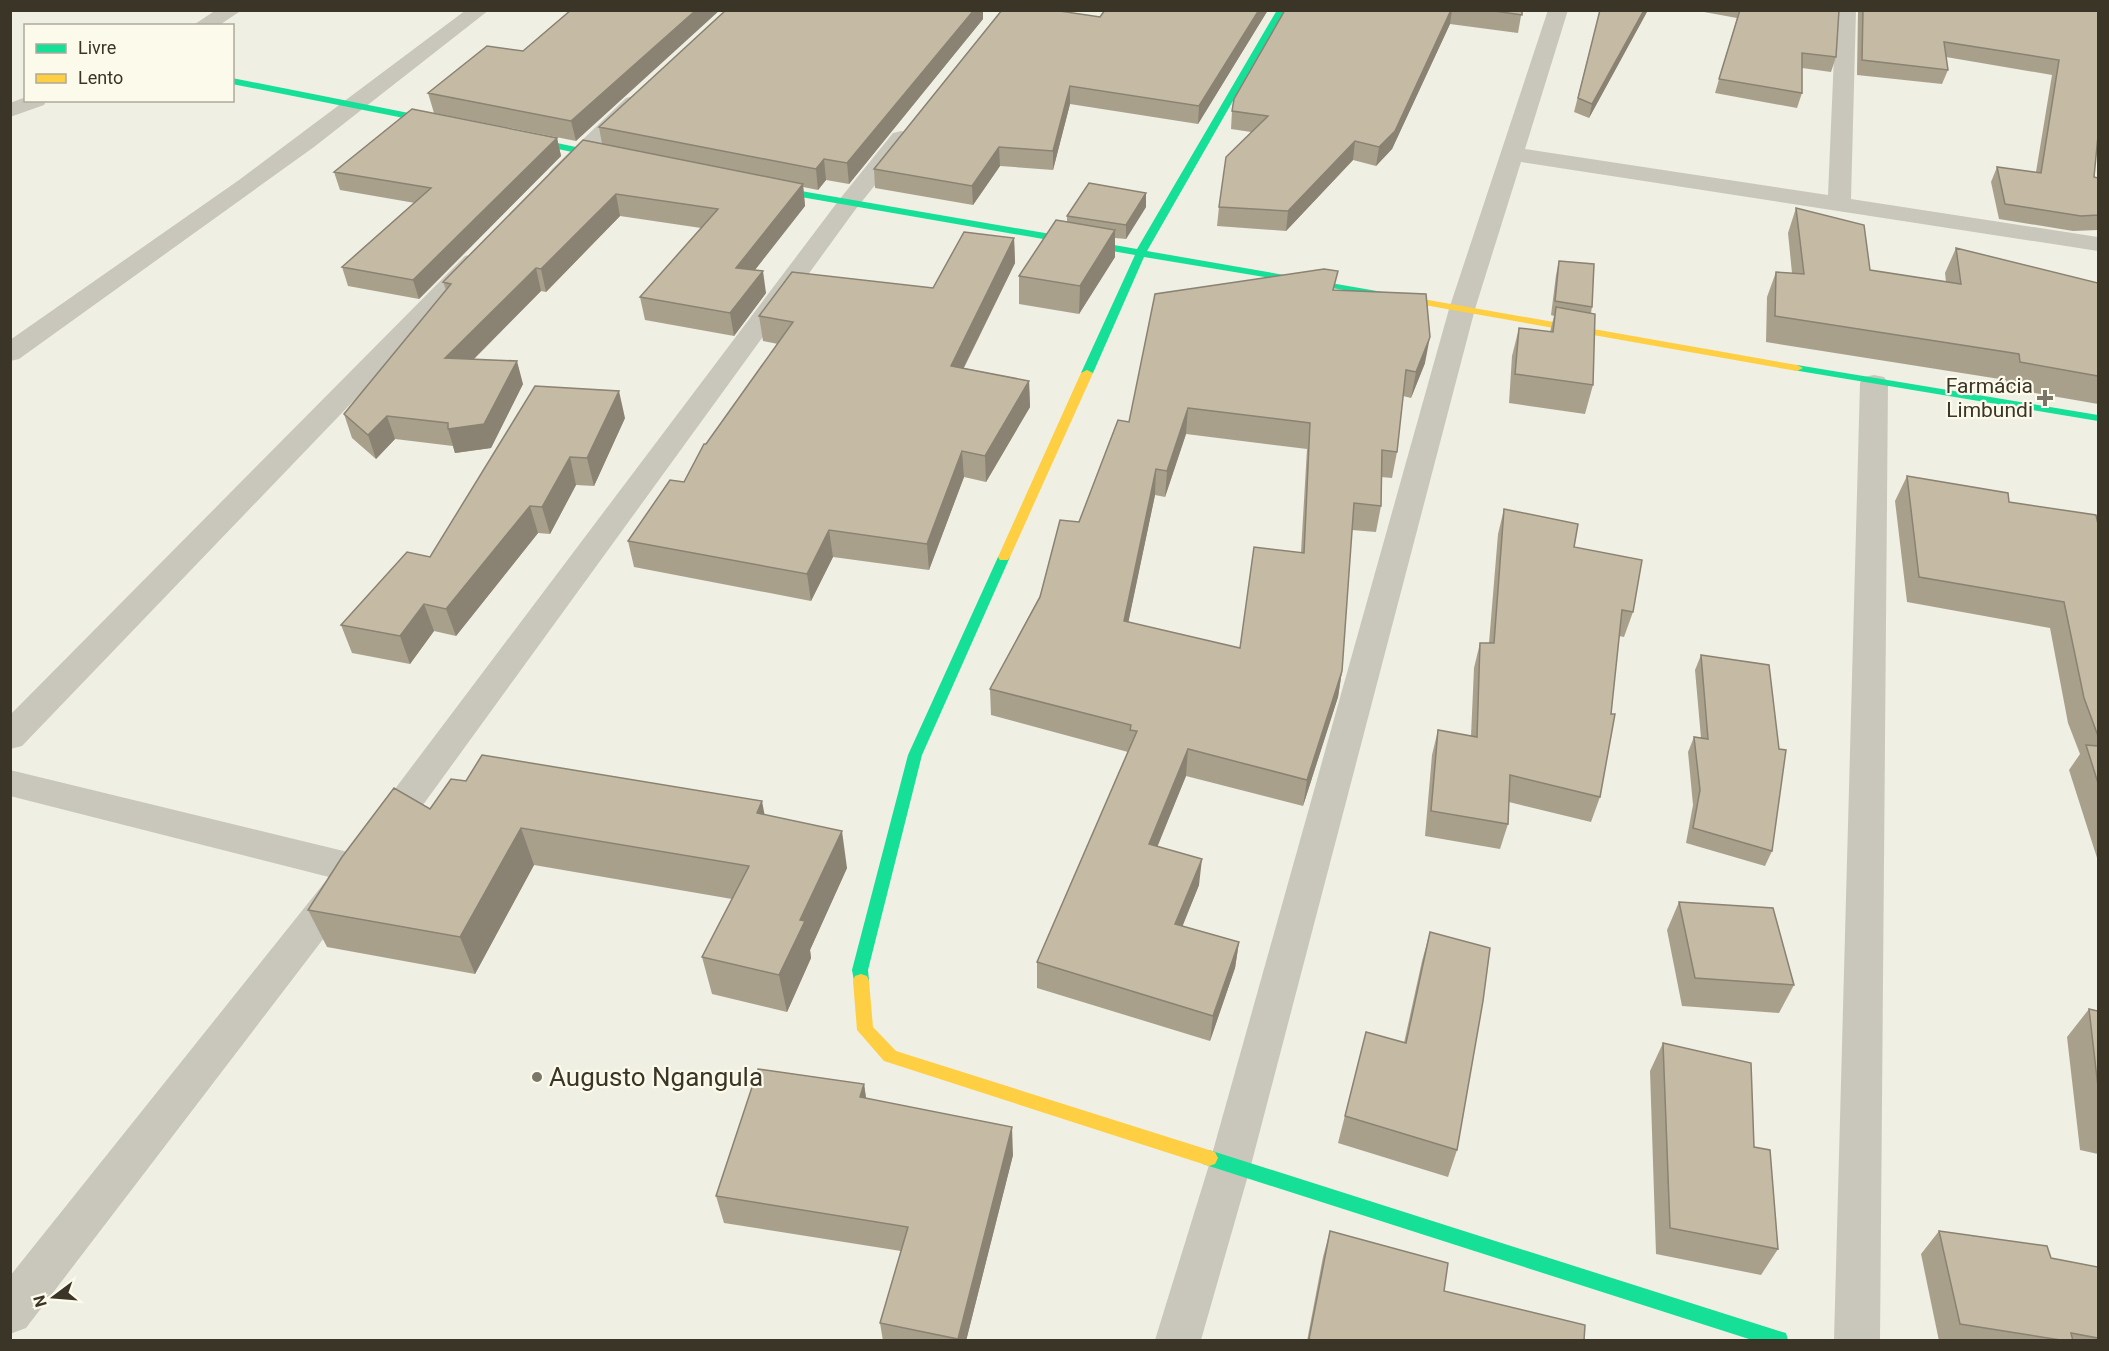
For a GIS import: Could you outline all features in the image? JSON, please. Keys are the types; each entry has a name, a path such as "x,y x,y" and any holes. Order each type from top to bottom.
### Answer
{"street":[{"path":"206,24 232,10"},
{"path":"10,353 214,212 359,106 479,10"},
{"path":"1281,10 1141,252 915,755 860,970 865,1030 890,1056 1779,1341"},
{"path":"1178,1341 1230,1165 1462,309 1558,10"},
{"path":"1839,204 1846,10"},
{"path":"234,81 465,127"},
{"path":"540,194 582,151 650,89"},
{"path":"10,111 31,102"},
{"path":"10,1312 356,869 847,205 914,122"},
{"path":"500,134 628,160"},
{"path":"1511,154 2098,244"},
{"path":"743,184 847,205 1141,252 1874,383 2098,418"},
{"path":"10,737 491,244"},
{"path":"1857,1341 1874,383"},
{"path":"10,783 356,869"}],"building":[{"path":"571,10 696,10 571,121 428,93 487,46 523,51"},
{"path":"726,10 974,10 847,163 824,159 816,169 599,127"},
{"path":"1002,10 1053,10 1100,17 1105,10 1259,10 1199,106 1070,86 1053,151 999,147 972,186 874,169"},
{"path":"1285,10 1451,10 1395,131 1379,147 1355,141 1288,211 1219,207 1226,157 1268,116 1232,111 1234,99"},
{"path":"1487,10 1522,10 1522,15"},
{"path":"1600,10 1644,10 1592,104 1578,98"},
{"path":"1740,10 1839,10 1836,57 1802,53 1802,93 1719,79"},
{"path":"1863,10 2098,10 2098,136 2094,177 2098,178 2098,215 2081,216 2005,204 1997,167 2041,173 2059,60 1944,42 1948,70 1862,60"},
{"path":"412,109 557,138 413,280 342,267 431,188 334,172"},
{"path":"583,140 803,184 736,268 763,271 730,313 640,297 718,209 616,194 541,269 536,268 445,358 517,361 484,424 448,429 448,423 387,416 368,435 344,414 451,284 443,282"},
{"path":"1089,183 1146,193 1126,225 1067,216"},
{"path":"1796,208 1864,225 1870,270 1961,284 1956,248 2098,283 2098,376 2020,362 2019,354 1775,316 1776,272 1804,274"},
{"path":"1056,220 1115,230 1080,286 1019,276"},
{"path":"964,232 1014,238 951,366 1029,381 985,456 962,451 927,544 829,530 807,574 628,541 670,480 684,482 704,444 793,322 759,316 792,272 933,288"},
{"path":"1559,261 1594,264 1592,307 1555,301"},
{"path":"1324,269 1338,271 1333,290 1426,294 1430,337 1416,372 1406,370 1397,452 1382,450 1381,506 1354,503 1342,671 1307,780 1188,749 1149,844 1202,859 1175,924 1239,942 1213,1016 1037,962 1137,731 1130,730 1131,725 990,689 1040,597 1060,520 1079,522 1118,420 1129,422 1155,294","holes":["1188,408 1310,423 1304,553 1254,547 1240,648 1124,621 1156,469 1167,471"]},
{"path":"1556,307 1595,314 1593,385 1515,374 1519,328 1553,332"},
{"path":"535,386 619,391 587,458 570,457 542,507 530,506 446,609 424,604 400,636 341,625 407,552 430,557"},
{"path":"1907,476 2008,493 2009,502 2096,515 2098,524 2098,736 2084,698 2064,602 1919,577"},
{"path":"1504,509 1578,524 1574,547 1642,560 1633,612 1622,610 1611,714 1615,714 1600,797 1510,775 1508,824 1431,811 1438,730 1477,737 1480,643 1494,643"},
{"path":"1701,655 1769,665 1779,749 1786,750 1772,851 1693,828 1700,790 1694,737 1708,739"},
{"path":"2086,745 2098,746 2098,783"},
{"path":"482,755 762,801 757,813 842,831 800,920 805,921 779,975 702,957 749,866 521,828 460,937 308,910 342,857 394,788 430,809 451,779 466,781"},
{"path":"1679,902 1773,908 1794,985 1695,978"},
{"path":"1430,932 1490,948 1457,1150 1345,1116 1366,1032 1406,1043"},
{"path":"2089,1009 2098,1011 2098,1087"},
{"path":"1663,1043 1751,1063 1754,1147 1770,1150 1778,1249 1670,1228"},
{"path":"758,1069 864,1084 860,1097 1012,1127 958,1339 880,1323 908,1227 716,1196"},
{"path":"1330,1231 1448,1263 1444,1291 1585,1325 1584,1341 1315,1341 1309,1339"},
{"path":"1939,1231 2047,1246 2051,1258 2098,1267 2098,1338 2071,1333 2073,1341 2067,1341 1960,1324"}],"traffic: fast":[{"path":"1087,373 1141,252 1281,10"},
{"path":"234,81 449,124"},
{"path":"514,137 619,159"},
{"path":"761,187 1400,298"},
{"path":"1797,368 2098,418"},
{"path":"861,981 860,970 915,755 1004,557"},
{"path":"1209,1158 1779,1340"}],"traffic: slow":[{"path":"1400,298 1797,368"},
{"path":"1004,557 1087,373"},
{"path":"861,981 865,1030 890,1056 1209,1158"}],"place":[{"name":"Farmácia Limbundi","path":"2045,398"},
{"name":"Augusto Ngangula","path":"537,1077"}]}
